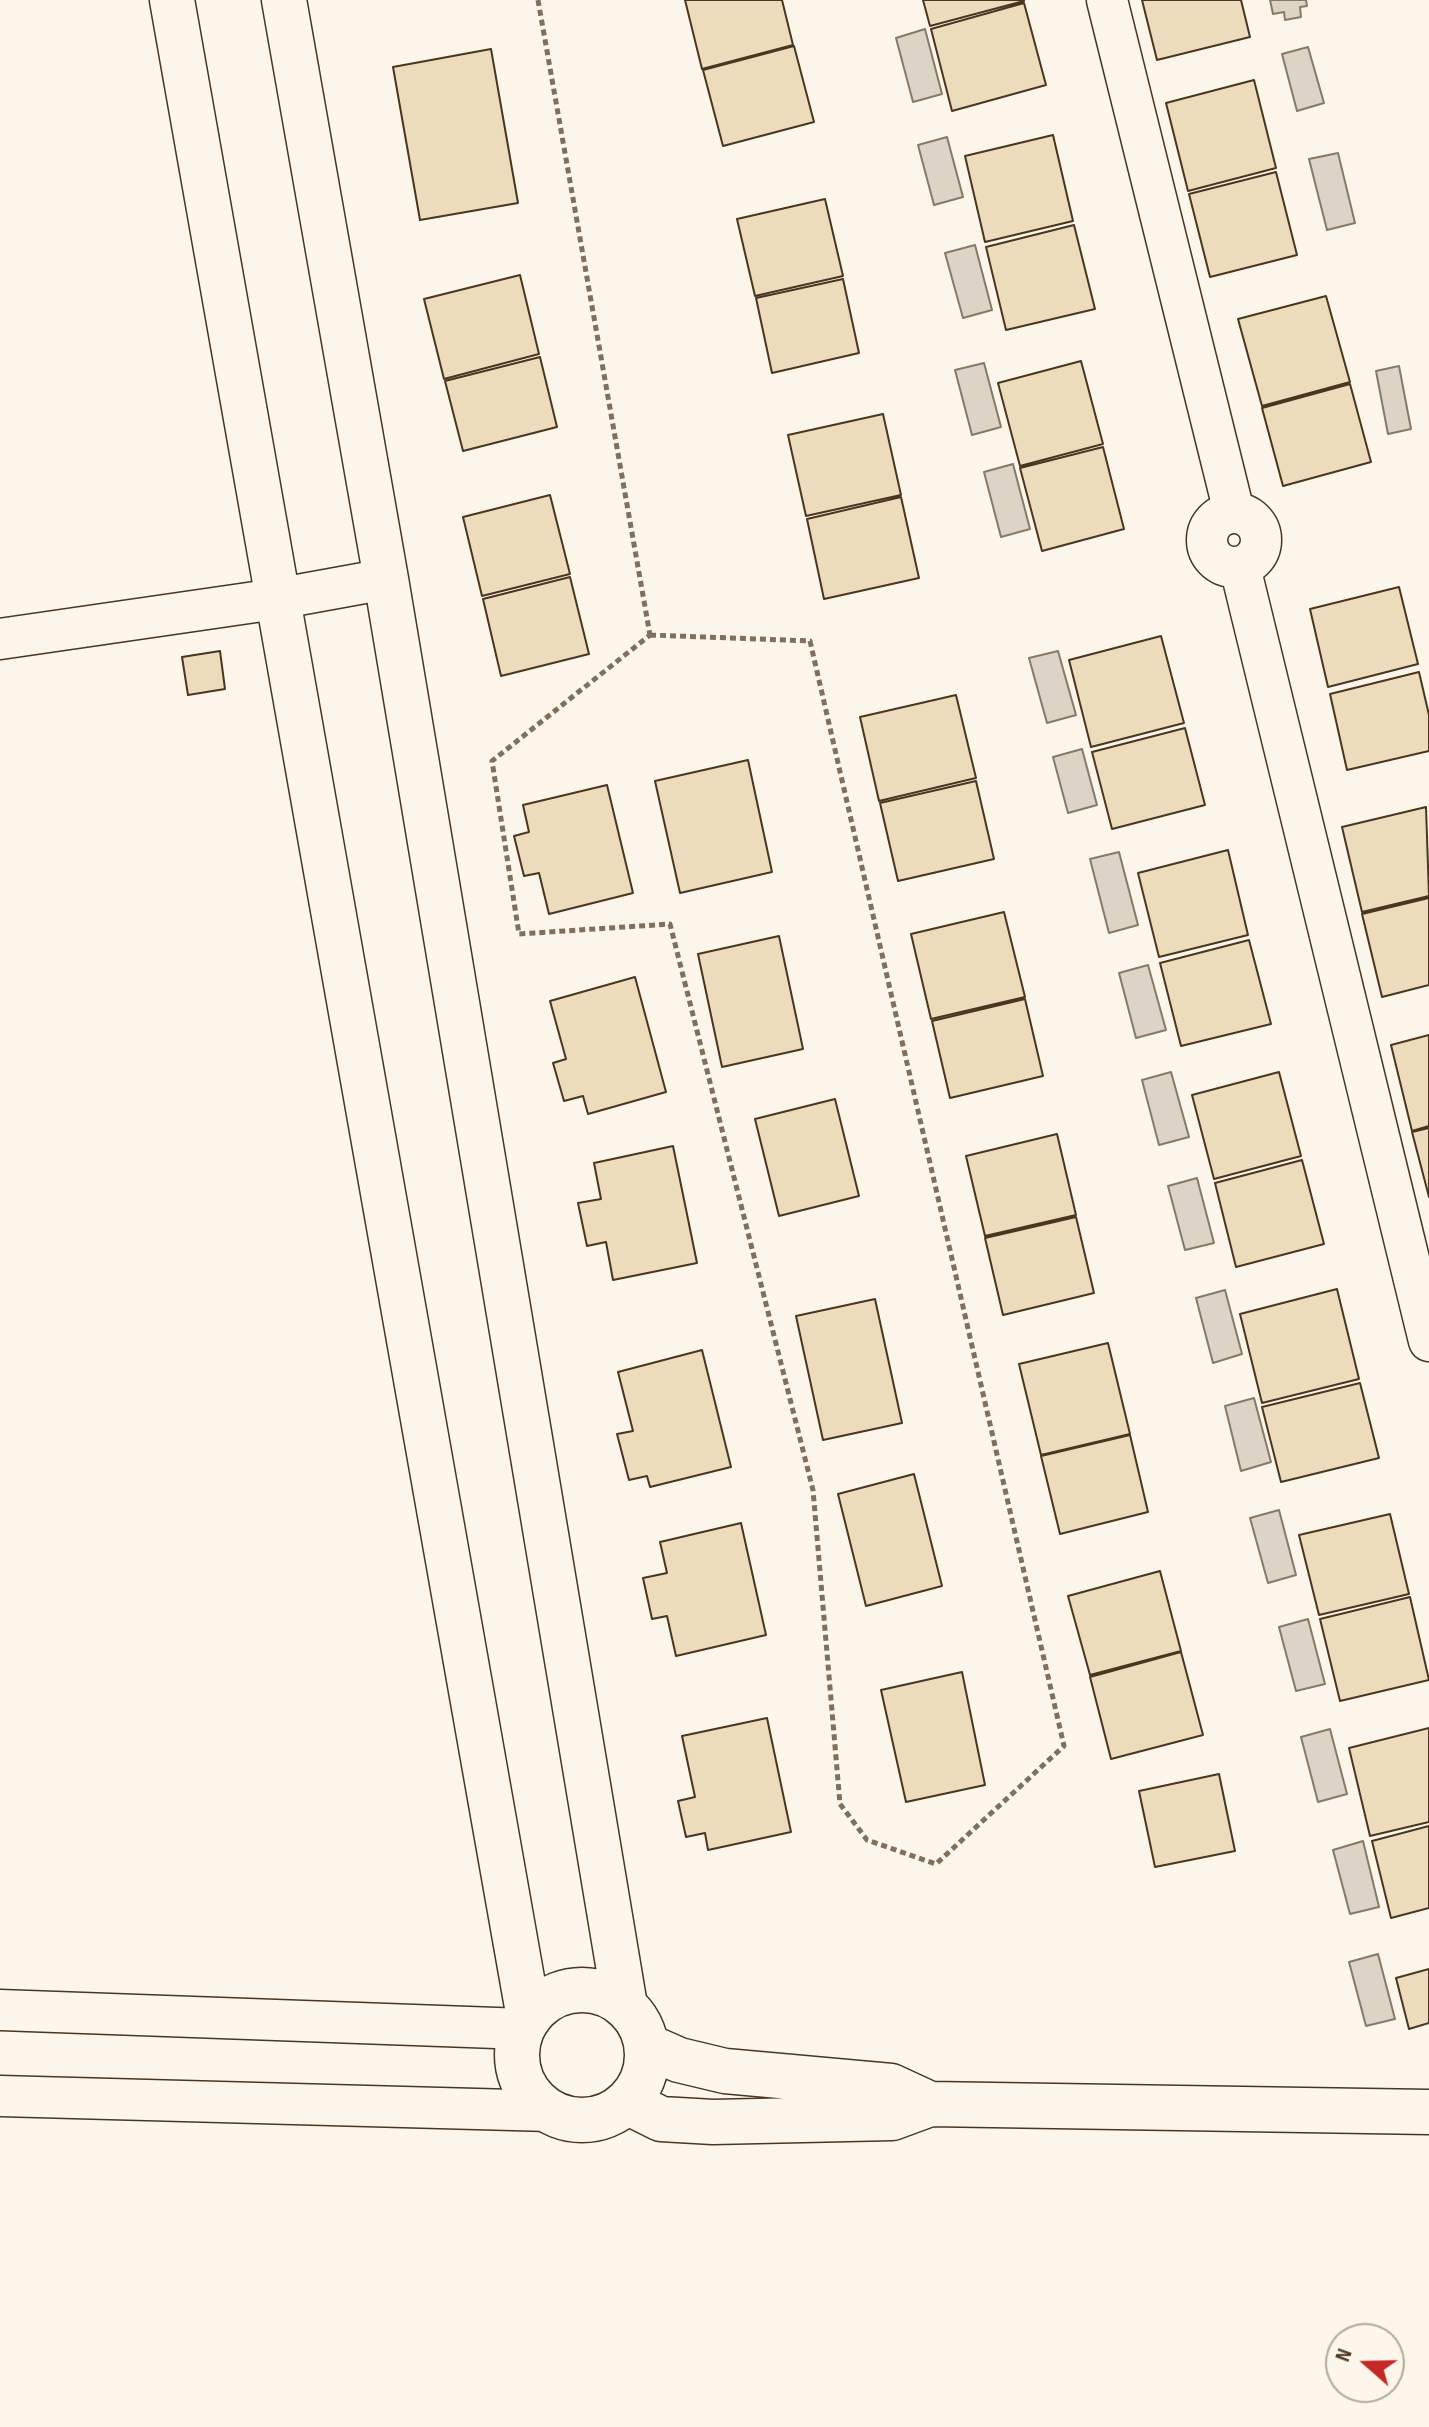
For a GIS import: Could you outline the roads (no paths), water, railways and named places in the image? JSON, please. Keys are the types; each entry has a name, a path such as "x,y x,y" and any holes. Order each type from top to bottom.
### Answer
{"street":[{"path":"172,0 526,2023 517,2061 523,2081 534,2098 550,2111"},
{"path":"284,0 386,579 625,2006"},
{"path":"1107,0 1234,512 1248,515 1257,524 1262,537 1260,550 1252,561 1240,567 1429,1341"},
{"path":"0,639 276,599 386,579"},
{"path":"0,2096 550,2111 582,2120 613,2112 627,2102 644,2077 647,2046 639,2022 625,2006 606,1994 585,1990 564,1992 544,2002 526,2023"},
{"path":"0,2010 526,2023"},
{"path":"647,2046 679,2060 725,2071 891,2086 930,2104"},
{"path":"627,2102 661,2119 713,2122 892,2118 930,2104 1429,2112"}]}
